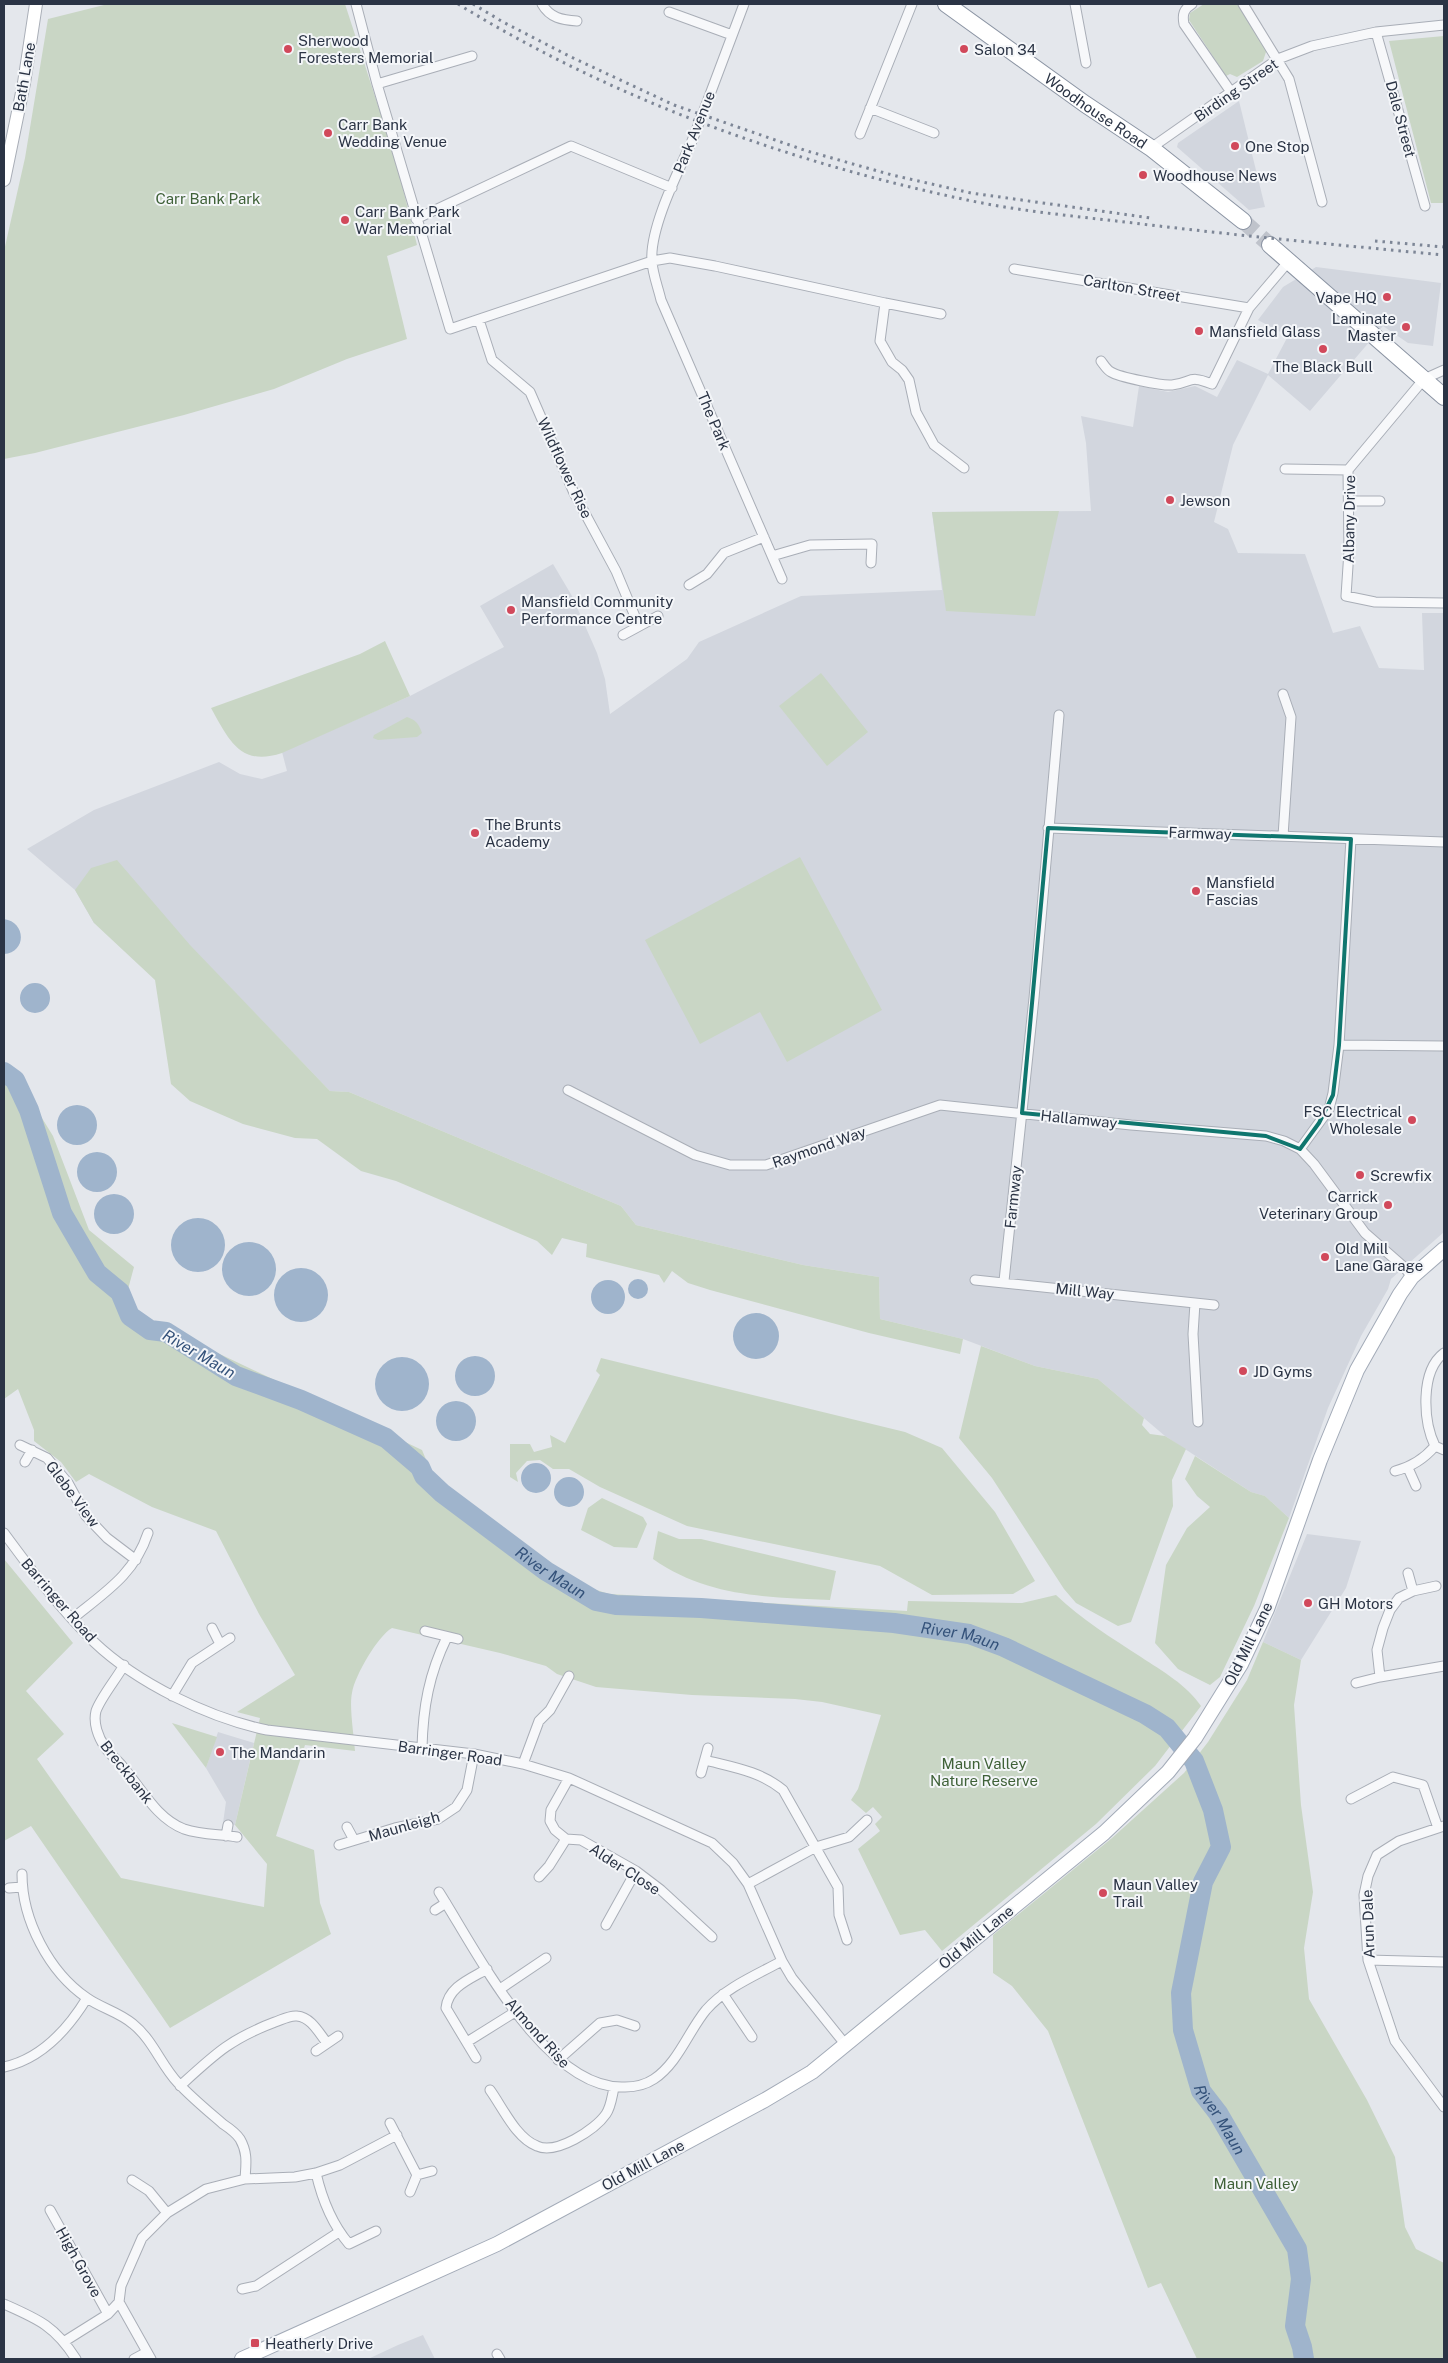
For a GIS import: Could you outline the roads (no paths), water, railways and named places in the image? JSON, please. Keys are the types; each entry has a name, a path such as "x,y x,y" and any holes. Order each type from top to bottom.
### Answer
{"highway":[{"name":"Woodhouse Road","path":"946,4 1085,104 1152,148 1242,221"},
{"path":"1270,245 1444,397"}],"main road":[{"name":"Bath Lane","path":"4,180 24,83 36,4"},
{"name":"Old Mill Lane","path":"242,2359 497,2244 773,2096 812,2072 1104,1833 1175,1763 1195,1738 1241,1664 1267,1609 1320,1460 1357,1370 1400,1294 1412,1277 1444,1249"}],"street":[{"path":"356,4 416,219 450,329 652,261 670,258 941,314"},
{"path":"542,4 546,11 560,20 577,21"},
{"name":"Park Avenue","path":"652,261 653,242 672,188 744,4"},
{"path":"860,134 912,4"},
{"path":"1075,4 1086,63"},
{"path":"1192,4 1186,8 1182,16 1184,24 1231,92"},
{"path":"1243,4 1289,79 1322,202"},
{"path":"669,12 732,36"},
{"name":"Birding Street","path":"1152,148 1278,59 1312,46 1376,32 1444,25"},
{"name":"Dale Street","path":"1376,32 1425,206"},
{"path":"377,84 472,56"},
{"path":"870,108 934,133"},
{"path":"416,219 571,146 672,188"},
{"name":"The Park","path":"652,261 661,300 782,579"},
{"path":"1101,361 1112,373 1163,386 1174,385 1192,378 1212,384 1249,308 1289,261"},
{"name":"Carlton Street","path":"1014,269 1249,308"},
{"path":"885,303 880,340 892,362 902,370 909,380 916,412 934,445 964,468"},
{"name":"Wildflower Rise","path":"479,320 492,360 530,392 574,493 616,570 639,626"},
{"path":"1424,379 1444,370"},
{"name":"Albany Drive","path":"1424,379 1348,470 1350,501 1346,596 1375,602 1444,603"},
{"path":"1285,469 1348,470"},
{"path":"1350,501 1380,501"},
{"path":"689,584 707,574 724,553 764,537"},
{"path":"772,556 810,545 872,544 871,563"},
{"path":"623,635 658,616"},
{"path":"1283,694 1291,717 1283,836"},
{"name":"Hallamway","path":"1059,715 1022,1113 1131,1125 1266,1136 1284,1141 1300,1149 1314,1164 1366,1233 1406,1268 1412,1277"},
{"name":"Farmway","path":"1048,828 1444,842"},
{"path":"1300,1149 1329,1109 1333,1093 1339,1045 1351,839"},
{"path":"1339,1045 1444,1046"},
{"name":"Raymond Way","path":"568,1090 695,1154 730,1165 766,1165 940,1105 1022,1113"},
{"name":"Farmway","path":"1004,1282 1022,1113"},
{"name":"Mill Way","path":"975,1280 1214,1304"},
{"path":"1195,1303 1192,1334 1198,1422"},
{"path":"1444,1353 1432,1366 1426,1381 1429,1434 1435,1446 1444,1450"},
{"name":"Glebe View","path":"20,1444 47,1458 68,1483 86,1516 107,1538 136,1560"},
{"path":"1395,1471 1408,1468 1428,1455 1435,1446"},
{"name":"Glebe View","path":"25,1462 32,1450"},
{"path":"1408,1468 1416,1486"},
{"name":"Barringer Road","path":"4,1533 72,1619 96,1644 124,1665 172,1696 252,1727 310,1736 474,1754 523,1764 569,1778 712,1844 734,1863 748,1884 782,1961 812,2005 845,2044"},
{"path":"72,1619 128,1572 136,1560 148,1533"},
{"path":"1408,1573 1413,1591"},
{"path":"1380,1677 1377,1650 1390,1610 1399,1598 1413,1591 1436,1586"},
{"path":"212,1628 220,1644"},
{"path":"425,1631 458,1639"},
{"path":"422,1748 423,1715 428,1687 434,1663 447,1636"},
{"path":"172,1696 192,1663 230,1638"},
{"name":"Breckbank","path":"124,1665 96,1711 95,1723 98,1735 106,1749 137,1783 156,1811 167,1819 184,1829 210,1835 237,1838"},
{"path":"1356,1683 1444,1666"},
{"path":"523,1764 539,1721 550,1710 568,1676"},
{"path":"701,1773 708,1748"},
{"name":"Maunleigh","path":"339,1845 438,1818 456,1807 467,1790 474,1754"},
{"path":"704,1760 770,1779 783,1790 838,1887 839,1915 847,1940"},
{"path":"1351,1799 1393,1777 1422,1786 1441,1827"},
{"path":"539,1877 550,1866 566,1839 555,1830 550,1821 551,1810 569,1778"},
{"path":"748,1884 816,1848 849,1837 867,1820"},
{"path":"226,1836 228,1824"},
{"name":"Maunleigh","path":"348,1827 354,1840"},
{"name":"Arun Dale","path":"1441,1827 1399,1841 1378,1855 1368,1876 1364,1895 1368,1960 1395,2041 1444,2107"},
{"name":"Alder Close","path":"566,1839 581,1840 636,1871 712,1937"},
{"path":"606,1925 636,1871"},
{"path":"22,1874 22,1887 37,1935 46,1953 67,1981 87,1998 134,2024 154,2048 165,2069 180,2086 239,2138 247,2156 245,2180"},
{"path":"9,1888 22,1887"},
{"name":"Almond Rise","path":"439,1892 515,2012 558,2060 570,2070 614,2088 637,2087 654,2080 668,2065 706,2010 724,1994 782,1961"},
{"path":"435,1910 446,1903"},
{"path":"500,1989 546,1958"},
{"path":"1368,1960 1444,1962"},
{"path":"476,2058 446,2008 447,1999 452,1990 487,1969"},
{"path":"724,1994 752,2037"},
{"path":"4,2067 14,2065 34,2054 58,2037 75,2018 87,1998"},
{"path":"467,2042 515,2012"},
{"path":"180,2086 231,2042 247,2033 284,2019 296,2016 305,2019 313,2024 327,2043"},
{"path":"558,2060 600,2023 617,2020 635,2026"},
{"path":"316,2051 338,2036"},
{"path":"490,2090 522,2137 536,2146 549,2149 567,2143 598,2124 608,2112 614,2088"},
{"path":"390,2123 417,2175 410,2192"},
{"path":"65,2342 108,2314 119,2302 121,2286 142,2238 167,2213 206,2189 245,2180 295,2177 316,2173 340,2165 397,2135"},
{"path":"417,2175 432,2171"},
{"path":"316,2173 322,2196 339,2232 349,2244 376,2230"},
{"path":"132,2180 149,2191 167,2213"},
{"name":"High Grove","path":"50,2210 108,2314"},
{"path":"242,2289 256,2286 339,2232"},
{"path":"119,2302 149,2356 134,2359"},
{"path":"4,2304 43,2322 65,2342 76,2359"}],"water":[{"path":"4,919 17,925 21,937 17,948 12,952 4,954"},
{"path":"35,983 41,984 49,992 49,1004 41,1012 35,1013 29,1012 21,1004 20,998 21,992 29,984"},
{"path":"77,1105 91,1111 97,1125 91,1139 77,1145 63,1139 57,1125 63,1111"},
{"path":"97,1152 111,1158 117,1172 111,1186 97,1192 83,1186 77,1172 83,1158"},
{"path":"114,1194 128,1200 134,1214 128,1228 114,1234 100,1228 94,1214 100,1200"},
{"path":"198,1218 208,1220 217,1226 223,1235 225,1245 223,1255 217,1264 208,1270 198,1272 188,1270 179,1264 173,1255 171,1245 173,1235 179,1226 188,1220"},
{"path":"249,1242 259,1244 268,1250 274,1259 276,1269 274,1279 268,1288 259,1294 249,1296 239,1294 230,1288 224,1279 222,1269 224,1259 230,1250 239,1244"},
{"path":"301,1268 311,1270 320,1276 326,1285 328,1295 326,1305 320,1314 311,1320 301,1322 291,1320 282,1314 276,1305 274,1295 276,1285 282,1276 291,1270"},
{"path":"638,1279 645,1282 648,1289 645,1296 638,1299 631,1296 628,1289 631,1282"},
{"path":"608,1280 620,1285 625,1297 620,1309 608,1314 596,1309 591,1297 596,1285"},
{"path":"751,1313 761,1313 775,1323 779,1336 775,1349 769,1355 761,1359 751,1359 737,1349 733,1341 733,1331 743,1317"},
{"path":"471,1356 479,1356 486,1359 492,1365 495,1376 492,1387 486,1393 479,1396 471,1396 464,1393 458,1387 455,1380 455,1372 458,1365 464,1359"},
{"path":"402,1357 412,1359 421,1365 427,1374 429,1384 427,1394 421,1403 412,1409 402,1411 392,1409 383,1403 377,1394 375,1384 377,1374 383,1365 392,1359"},
{"path":"452,1401 460,1401 467,1404 473,1410 476,1421 473,1432 467,1438 460,1441 452,1441 445,1438 439,1432 436,1425 436,1417 439,1410 445,1404"},
{"path":"536,1463 547,1467 551,1478 547,1489 536,1493 525,1489 521,1478 525,1467"},
{"path":"569,1477 580,1481 584,1492 580,1503 569,1507 558,1503 554,1492 558,1481"}],"waterway":[{"name":"River Maun","path":"4,1072 15,1080 29,1110 62,1213 97,1273 120,1292 130,1316 150,1330 166,1332 236,1376 301,1400 386,1438 420,1467 424,1476 442,1493 546,1571 596,1601 616,1605 701,1608 894,1623 969,1634 1004,1647 1145,1714 1167,1728 1194,1761 1213,1810 1221,1847 1203,1882 1181,1993 1183,2030 1201,2091 1218,2113 1297,2249 1301,2279 1295,2326 1304,2359"}],"tunnel":[{"path":"1243,221 1270,245"}],"railway":[{"path":"458,4 578,70 704,124 769,147 900,185 987,204 1046,213 1245,236 1444,255"},
{"path":"473,4 503,22 571,57 674,105 807,151 892,175 971,193 1151,218"},
{"path":"1375,241 1444,247"}],"place":[{"name":"Sherwood Foresters Memorial","path":"288,49"},
{"name":"Salon 34","path":"964,49"},
{"name":"Carr Bank Wedding Venue","path":"328,133"},
{"name":"One Stop","path":"1235,146"},
{"name":"Woodhouse News","path":"1143,175"},
{"name":"Carr Bank Park War Memorial","path":"345,220"},
{"name":"Vape HQ","path":"1387,297"},
{"name":"Laminate Master","path":"1406,327"},
{"name":"Mansfield Glass","path":"1199,331"},
{"name":"The Black Bull","path":"1323,349"},
{"name":"Jewson","path":"1170,500"},
{"name":"Mansfield Community Performance Centre","path":"511,610"},
{"name":"The Brunts Academy","path":"475,833"},
{"name":"Mansfield Fascias","path":"1196,891"},
{"name":"FSC Electrical Wholesale","path":"1412,1120"},
{"name":"Screwfix","path":"1360,1175"},
{"name":"Carrick Veterinary Group","path":"1388,1205"},
{"name":"Old Mill Lane Garage","path":"1325,1257"},
{"name":"JD Gyms","path":"1243,1371"},
{"name":"GH Motors","path":"1308,1603"},
{"name":"The Mandarin","path":"220,1752"},
{"name":"Maun Valley Trail","path":"1103,1893"},
{"name":"Heatherly Drive","path":"255,2343"}],"park label":[{"name":"Carr Bank Park","path":"208,198"},
{"name":"Maun Valley Nature Reserve","path":"984,1772"},
{"name":"Maun Valley","path":"1256,2183"}]}
